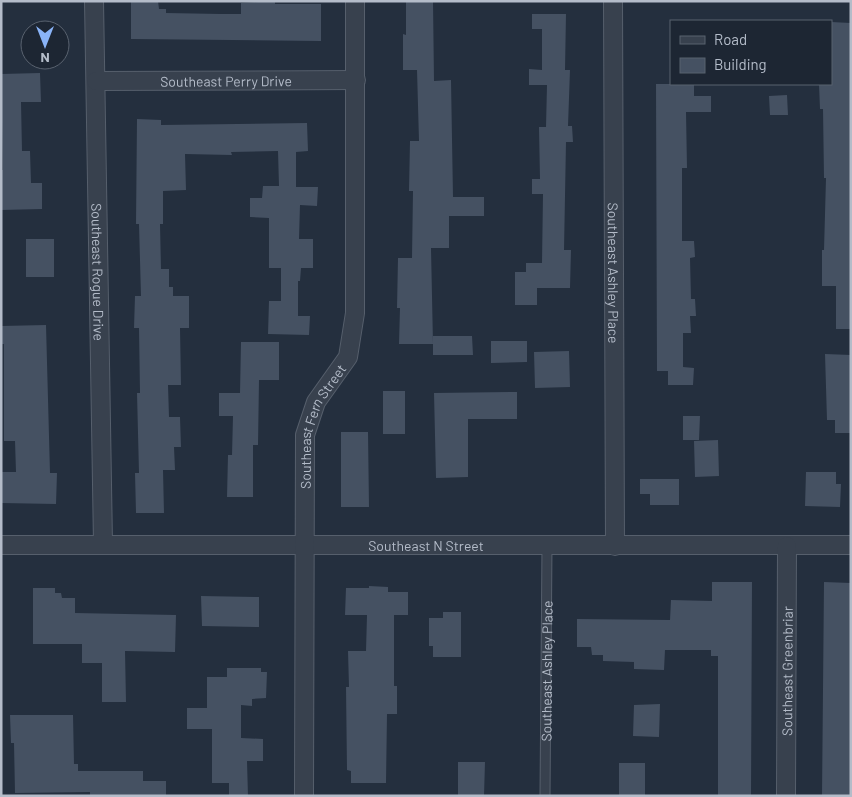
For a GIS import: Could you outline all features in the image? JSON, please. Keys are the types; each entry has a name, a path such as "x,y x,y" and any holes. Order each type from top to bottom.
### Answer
{"street":[{"name":"Southeast Rogue Drive","path":"94,1 103,544"},
{"name":"Southeast Fern Street","path":"304,796 305,435 316,402 348,357 355,313 356,1"},
{"name":"Southeast Ashley Place","path":"613,1 615,546"},
{"name":"Southeast Perry Drive","path":"96,81 356,80"},
{"name":"Southeast N Street","path":"1,545 851,545"},
{"name":"Southeast Greenbriar","path":"786,796 787,546"}],"lane":[{"name":"Southeast Ashley Place","path":"545,796 547,546"}],"building":[{"path":"131,1 158,1 159,9 166,9 166,13 221,14 241,14 241,3 275,1 275,4 321,4 321,41 131,39"},
{"path":"406,1 433,1 434,81 451,80 453,197 484,197 484,216 449,216 449,248 431,248 433,344 399,344 400,308 397,308 398,258 412,258 413,191 409,191 410,141 419,141 417,70 403,70 403,34 406,35"},
{"path":"532,14 566,14 565,70 570,70 568,126 572,126 573,142 566,142 564,250 571,250 570,288 537,288 537,305 515,305 515,272 526,272 526,263 542,263 543,194 532,194 532,179 540,179 539,127 546,127 547,85 529,85 529,69 542,70 542,29 532,29"},
{"path":"832,22 851,23 851,329 836,329 836,286 822,286 826,178 824,178 823,109 820,109 819,85 832,85"},
{"path":"40,73 41,102 21,102 22,151 30,151 31,183 42,183 42,209 1,210 1,170 3,170 1,74"},
{"path":"656,84 694,85 694,96 711,96 711,112 686,112 687,168 682,168 682,241 694,241 695,257 690,258 691,299 695,299 696,316 690,316 691,333 683,333 683,367 694,368 693,385 668,385 668,371 657,371"},
{"path":"787,95 788,115 770,115 769,96"},
{"path":"137,119 161,120 161,125 307,123 308,151 296,152 296,187 318,187 317,206 300,205 299,239 313,239 313,268 301,268 300,281 298,281 298,316 310,316 309,335 268,334 269,301 281,301 281,268 269,268 269,218 250,217 250,198 262,198 263,186 279,186 278,151 231,152 232,155 185,154 186,190 163,191 163,224 160,224 161,269 169,269 169,287 173,287 173,296 189,296 189,328 180,328 181,385 168,385 169,417 180,417 181,447 174,447 175,470 163,470 164,513 136,513 135,473 139,473 137,393 140,393 139,328 134,328 135,296 141,296 139,224 136,224"},
{"path":"26,239 54,239 54,277 26,277"},
{"path":"46,325 50,473 57,473 56,504 1,503 1,472 16,472 15,441 4,441 4,344 1,344 1,326"},
{"path":"433,336 472,336 473,355 433,355"},
{"path":"491,341 527,341 527,362 491,363"},
{"path":"241,342 279,342 279,380 259,380 258,445 253,445 253,497 227,497 228,455 232,455 233,416 219,416 219,393 240,393"},
{"path":"569,351 570,387 535,388 534,352"},
{"path":"825,354 851,355 851,433 835,433 835,420 827,420"},
{"path":"383,391 405,391 405,434 383,434"},
{"path":"517,392 517,419 468,419 468,477 436,478 434,393"},
{"path":"683,416 700,416 699,440 683,440"},
{"path":"341,432 368,432 369,507 341,507"},
{"path":"718,440 719,476 695,477 694,441"},
{"path":"806,472 836,472 836,484 841,484 840,507 805,506"},
{"path":"640,479 679,479 679,505 650,505 650,494 640,494"},
{"path":"712,582 752,582 751,796 718,796 718,656 711,656 711,650 665,650 664,670 634,669 634,662 603,661 603,655 592,655 591,647 577,647 577,619 670,620 671,600 712,601"},
{"path":"824,582 851,583 851,796 822,796"},
{"path":"369,586 388,587 388,592 408,592 408,615 394,615 394,686 397,686 397,714 387,714 386,783 351,783 351,771 347,770 346,687 349,687 348,651 366,651 367,615 345,615 346,588 369,588"},
{"path":"33,588 55,588 55,593 61,593 62,598 75,598 75,613 176,615 175,652 125,651 126,702 102,702 102,663 82,663 82,644 33,644"},
{"path":"201,596 259,597 259,627 202,626"},
{"path":"443,612 461,612 461,657 433,657 433,646 429,646 429,618 443,618"},
{"path":"227,668 261,668 261,672 267,672 266,698 252,699 252,706 241,705 241,738 263,739 263,761 247,761 248,796 229,796 229,783 212,783 212,729 187,729 187,708 207,708 207,677 227,677"},
{"path":"660,704 659,737 633,736 634,705"},
{"path":"10,715 73,715 74,764 78,764 78,771 143,771 143,781 166,781 166,796 90,796 90,792 15,793 14,743 11,743"},
{"path":"458,762 485,762 484,796 458,796"},
{"path":"619,763 645,763 645,796 619,796"}]}
